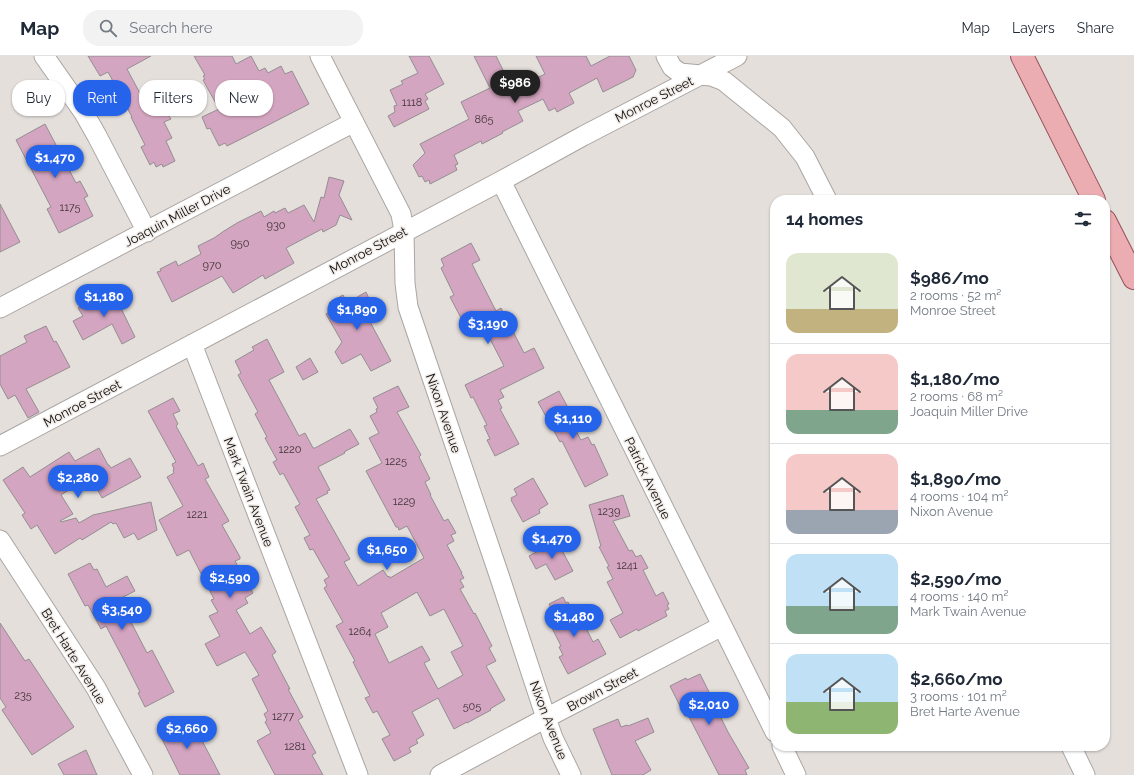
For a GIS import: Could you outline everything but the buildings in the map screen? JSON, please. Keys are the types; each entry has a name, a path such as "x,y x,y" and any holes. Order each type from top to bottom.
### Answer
{"main road":[{"path":"1022,56 1092,195"},
{"path":"1110,230 1132,269"}],"street":[{"path":"44,56 84,113 146,232"},
{"name":"Nixon Avenue","path":"320,56 401,214 404,232 405,283 408,307 497,568 546,718 553,738 571,775"},
{"path":"666,56 676,71 680,73 702,74 724,81 782,128 806,157 825,195"},
{"name":"Monroe Street","path":"0,446 501,181 583,136 737,56"},
{"name":"Joaquin Miller Drive","path":"0,308 354,122"},
{"name":"Patrick Avenue","path":"501,181 770,722"},
{"name":"Mark Twain Avenue","path":"192,344 358,775"},
{"name":"Bret Harte Avenue","path":"0,540 96,688 143,775"},
{"name":"Brown Street","path":"440,775 722,626"},
{"path":"784,751 796,775"},
{"path":"1074,751 1086,775"}]}
